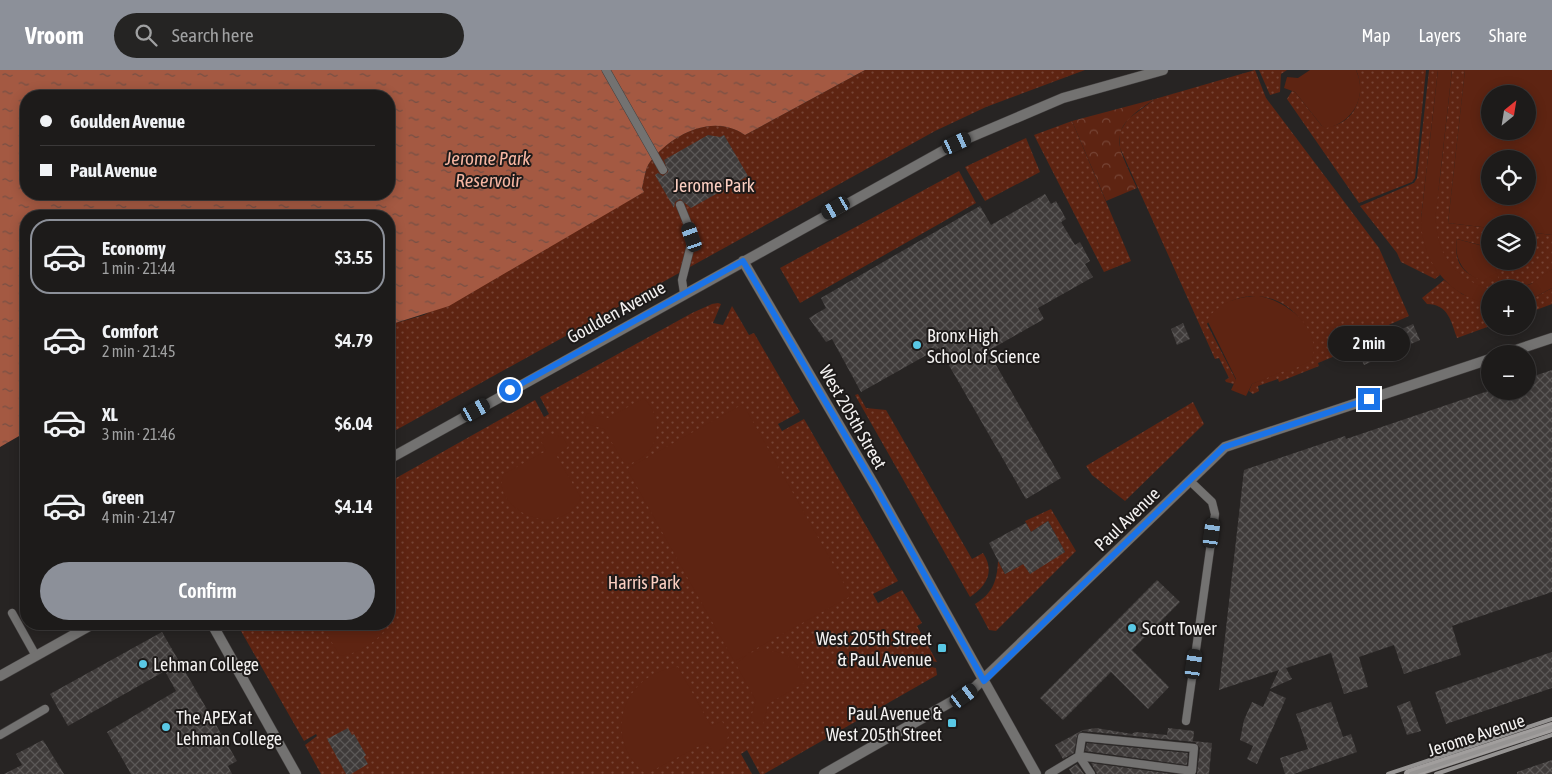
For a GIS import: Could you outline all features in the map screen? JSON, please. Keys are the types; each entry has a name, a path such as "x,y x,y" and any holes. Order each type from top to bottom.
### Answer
{"main road":[{"name":"Jerome Avenue","path":"1409,774 1552,727"}],"street":[{"name":"Goulden Avenue","path":"395,456 912,166 983,130 1063,98 1163,70"},
{"name":"West 205th Street","path":"743,261 876,488 1036,774"},
{"path":"1531,345 1552,338"},
{"name":"Paul Avenue","path":"824,774 953,702 984,681 1224,447 1481,361"},
{"path":"0,676 83,630"},
{"path":"215,630 296,774"}],"lane":[{"path":"606,70 663,170"},
{"path":"680,205 692,237 682,280 684,293"},
{"path":"1186,721 1215,514 1212,502 1190,480"},
{"path":"12,612 20,627"},
{"path":"22,630 36,656"},
{"path":"0,735 45,709"},
{"path":"1049,774 1079,756 1191,772 1194,748 1082,737 1079,756 1091,774"}],"green space":[{"name":"Jerome Park","path":"865,70 1085,70 986,107 935,131 395,431 395,323 424,315 644,192 642,188 648,165 659,152 681,135 707,126 720,126 733,129 745,135"},
{"path":"1255,70 1266,98 1379,248 1409,316 1359,338 1337,358 1335,356 1318,363 1319,366 1279,382 1278,379 1258,386 1259,391 1253,394 1249,391 1252,384 1313,356 1309,336 1300,319 1287,307 1271,299 1254,296 1237,299 1221,308 1207,324 1236,380 1234,384 1226,382 1225,380 1229,378 1219,358 1215,359 1120,148 1119,133 1128,119 1155,99"},
{"path":"1259,70 1287,70 1281,74 1280,92 1270,95"},
{"path":"1310,70 1356,70 1360,89 1356,107 1351,114 1336,125 1326,128 1322,126 1295,92 1284,88 1287,77 1298,78"},
{"path":"1356,70 1426,70 1415,178 1412,182 1359,203 1287,99 1292,91 1295,92 1322,126 1333,126 1349,117 1355,109 1360,90"},
{"path":"1429,70 1438,70 1421,218 1440,275 1435,279 1401,262 1397,253 1360,206 1414,183 1417,178"},
{"path":"1438,70 1452,70 1436,226 1438,239 1448,261 1466,278 1481,286 1481,302 1461,293 1439,274 1431,262 1426,248 1421,218"},
{"path":"1452,70 1465,70 1448,223 1481,227 1481,245 1457,239 1456,249 1457,258 1465,271 1488,280 1481,280 1481,287 1473,284 1455,271 1439,244 1435,227 1435,212"},
{"path":"1465,70 1552,70 1552,235 1536,233 1536,215 1481,215 1481,227 1448,223"},
{"path":"1155,99 1128,120 1119,138 1120,148 1137,188 1106,201 1072,121"},
{"path":"1072,121 1131,261 1104,272 1034,135"},
{"path":"1026,138 1040,172 985,201 965,167"},
{"path":"959,171 976,203 800,303 780,268"},
{"path":"1536,233 1552,235 1552,269 1536,281 1498,280 1495,270 1536,270"},
{"path":"1457,239 1481,245 1481,270 1496,270 1499,280 1481,280 1466,272 1461,265 1456,248"},
{"path":"1552,269 1552,288 1536,297 1536,280"},
{"path":"1444,280 1462,294 1481,301 1481,329 1457,338 1448,315 1444,310 1427,304 1422,298"},
{"path":"1552,288 1552,304 1536,310 1536,297"},
{"path":"1259,296 1280,304 1300,318 1312,337 1314,348 1312,360 1288,372 1284,371 1252,384 1246,396 1231,390 1236,379 1207,320 1223,304 1244,297"},
{"name":"Harris Park","path":"712,304 721,304 713,323 723,325 732,306 749,335 754,333 800,412 778,424 782,431 804,419 898,581 873,594 878,603 902,590 922,623 917,626 937,662 902,655 900,661 936,668 937,675 764,774 760,774 747,750 741,754 752,774 321,774 305,745 317,736 316,734 304,741 240,630 395,630 395,479 535,400 544,417 549,414 540,397 692,313"},
{"path":"858,394 866,408 886,410 972,559 983,553 987,560 989,572 985,583 970,597 855,395"},
{"path":"644,398 651,407 655,418 656,438 652,447 645,455 625,465 604,429 584,423 587,413 608,418"},
{"path":"1193,402 1204,424 1125,501 1092,475 1086,466"},
{"path":"743,404 851,596 748,653 767,651 784,654 797,664 804,683 768,704 763,725 750,720 756,701 736,664 747,655 734,661 627,469"},
{"path":"550,434 563,437 568,447 556,455 581,498 570,512 556,518 541,519 527,515 515,507 506,497 502,486 504,474 546,451 540,439"},
{"path":"1051,509 1076,551 996,631 989,630 975,604 993,586 997,575 998,561 1005,574 1023,564 1065,552 1048,521 1031,532 1025,521"},
{"path":"325,630 384,630 368,646 340,656"},
{"path":"678,667 711,726 722,721 729,733 725,747 714,753 707,742 646,774 632,760 624,743 622,726 624,710 631,694 643,681 659,672"}],"water":[{"name":"Jerome Park Reservoir","path":"0,70 865,70 745,135 733,129 707,126 681,135 659,152 648,165 642,188 644,192 449,306 395,323 395,210 20,210 20,435 0,447"}],"building":[{"path":"708,135 720,137 724,135 748,176 691,208 680,199 675,202 674,208 655,175 658,173 663,176 668,172 664,160"},
{"name":"Bronx High School of Science","path":"1045,194 1051,204 1056,201 1066,219 1061,222 1075,245 1080,242 1090,261 1085,264 1093,277 1038,308 1044,319 988,351 1061,478 1026,499 939,348 861,392 832,339 826,342 809,318 826,308 821,298 980,206 991,225"},
{"path":"1183,323 1190,339 1177,345 1171,329"},
{"path":"1413,324 1420,340 1364,365 1357,349"},
{"path":"1552,370 1552,592 1452,626 1461,655 1404,674 1394,645 1359,657 1368,687 1344,694 1331,653 1286,668 1292,679 1270,689 1279,670 1219,690 1244,470 1345,436 1346,439 1481,393 1481,400 1536,400 1536,375"},
{"path":"1048,521 1065,552 1030,574 1023,564 1005,574 989,543 1026,523 1031,532"},
{"name":"Scott Tower","path":"1157,580 1180,602 1132,650 1169,687 1148,709 1111,672 1063,720 1040,698"},
{"name":"The APEX at Lehman College","path":"162,632 237,761 228,766 232,774 131,774 107,732 176,691 165,671 68,726 50,694"},
{"path":"1552,652 1552,688 1446,724 1435,692"},
{"path":"1270,691 1286,698 1257,764 1247,759 1253,746 1240,740 1244,720 1252,702 1263,707"},
{"path":"1410,701 1421,731 1407,735 1397,706"},
{"path":"1331,702 1343,737 1351,734 1357,752 1294,774 1285,774 1280,758 1308,749 1296,714"},
{"path":"348,728 352,735 354,734 366,755 364,757 368,764 351,774 346,774 327,739"},
{"path":"1096,728 1132,734 1135,732 1167,735 1168,728 1194,731 1193,741 1212,743 1209,774 1197,774 1200,748 1195,742 1082,731 1077,736 1074,753 1063,759 1055,745 1083,730"},
{"path":"43,740 64,774 4,774 22,765 16,754"},
{"path":"1087,743 1188,753 1187,765 1085,751"},
{"path":"1552,760 1552,774 1517,774 1517,772"},
{"path":"1091,763 1172,774 1097,774"},
{"path":"1077,764 1084,774 1072,774 1069,769"}],"railway":[{"path":"1388,774 1552,719"},
{"path":"1411,774 1552,727"},
{"path":"1436,774 1552,735"}],"place":[{"name":"Bronx High School of Science","path":"917,345"},
{"name":"Scott Tower","path":"1132,628"},
{"name":"West 205th Street & Paul Avenue","path":"942,648"},
{"name":"Lehman College","path":"143,664"},
{"name":"Paul Avenue & West 205th Street","path":"952,723"},
{"name":"The APEX at Lehman College","path":"166,727"}],"route":[{"path":"510,390 743,261 876,488 984,681 1224,447 1369,399"}]}
